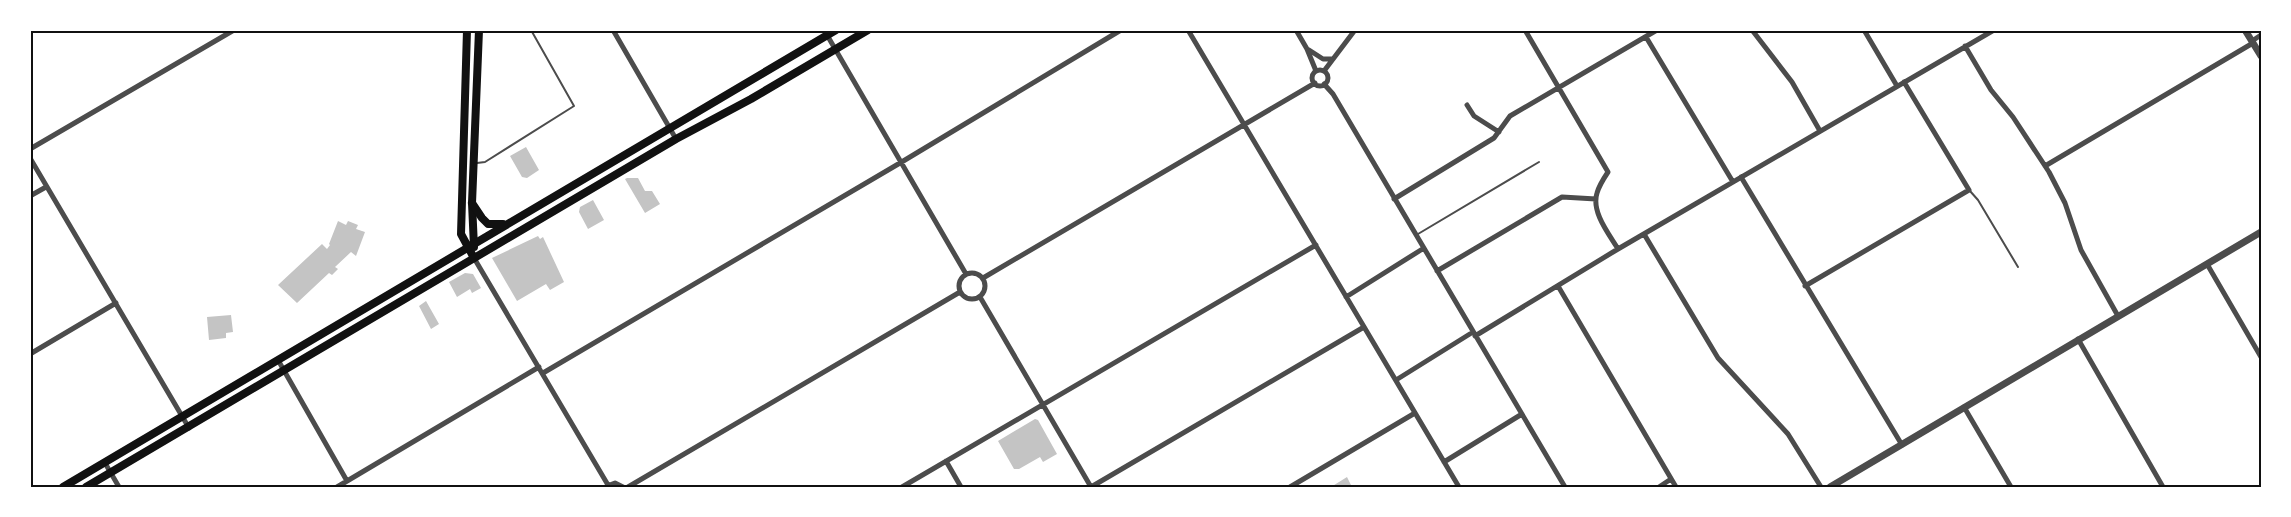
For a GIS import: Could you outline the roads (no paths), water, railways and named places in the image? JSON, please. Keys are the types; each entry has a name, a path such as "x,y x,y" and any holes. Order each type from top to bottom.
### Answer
{"main road":[{"path":"467,30 460,234 471,245"},
{"path":"474,258 471,245 478,30"},
{"path":"63,487 836,30"},
{"path":"86,487 676,139 751,99 868,30"},
{"path":"472,203 488,224 506,224"},
{"path":"330,329 328,333 331,338 338,338"},
{"path":"309,342 312,340 315,342 315,351"}],"street":[{"path":"30,149 234,30"},
{"path":"613,30 676,139"},
{"path":"543,373 1121,30"},
{"path":"1188,30 1459,487"},
{"path":"1296,30 1316,71 1313,77 1315,83"},
{"path":"1324,71 1355,30"},
{"path":"1525,30 1608,172 1597,191 1596,199 1600,217 1618,249"},
{"path":"1394,199 1494,138 1510,116 1657,30"},
{"path":"1752,30 1792,82 1820,131"},
{"path":"1864,30 1898,86"},
{"path":"1396,380 1994,30"},
{"path":"2246,30 2261,56"},
{"path":"827,35 966,274"},
{"path":"2045,166 2253,42 2261,35"},
{"path":"1646,36 1733,182"},
{"path":"1965,46 1991,90 2013,117 2045,166 2065,203 2081,250 2118,316"},
{"path":"1307,49 1323,59 1333,59"},
{"path":"1316,71 1324,71"},
{"path":"1324,71 1328,77 1324,84"},
{"path":"1805,286 1969,189 1904,82"},
{"path":"982,278 1315,83 1324,84 1333,94 1565,487"},
{"path":"1467,105 1474,116 1499,132"},
{"path":"30,158 189,428"},
{"path":"1741,177 1902,445"},
{"path":"30,196 46,187"},
{"path":"1437,271 1562,197 1596,199"},
{"path":"1830,487 2261,232"},
{"path":"1644,234 1718,358 1788,434 1821,487"},
{"path":"902,487 1316,245"},
{"path":"1346,297 1424,248"},
{"path":"474,258 607,486 615,483 623,487"},
{"path":"2207,264 2261,357"},
{"path":"975,273 982,278 985,290 980,297 967,298 960,292 960,280 966,274 975,273"},
{"path":"1558,286 1676,487"},
{"path":"628,487 960,292"},
{"path":"980,297 1091,487 1365,327"},
{"path":"30,354 116,303"},
{"path":"2078,339 2163,487"},
{"path":"278,360 348,481"},
{"path":"337,487 539,367"},
{"path":"1964,407 2011,487"},
{"path":"1290,487 1415,412"},
{"path":"1444,462 1522,414"},
{"path":"946,461 961,487"},
{"path":"105,462 119,487"},
{"path":"1659,487 1671,480"}],"lane":[{"path":"474,164 485,162 574,106 531,30"},
{"path":"1416,235 1539,162"},
{"path":"1969,189 2018,267"}]}
